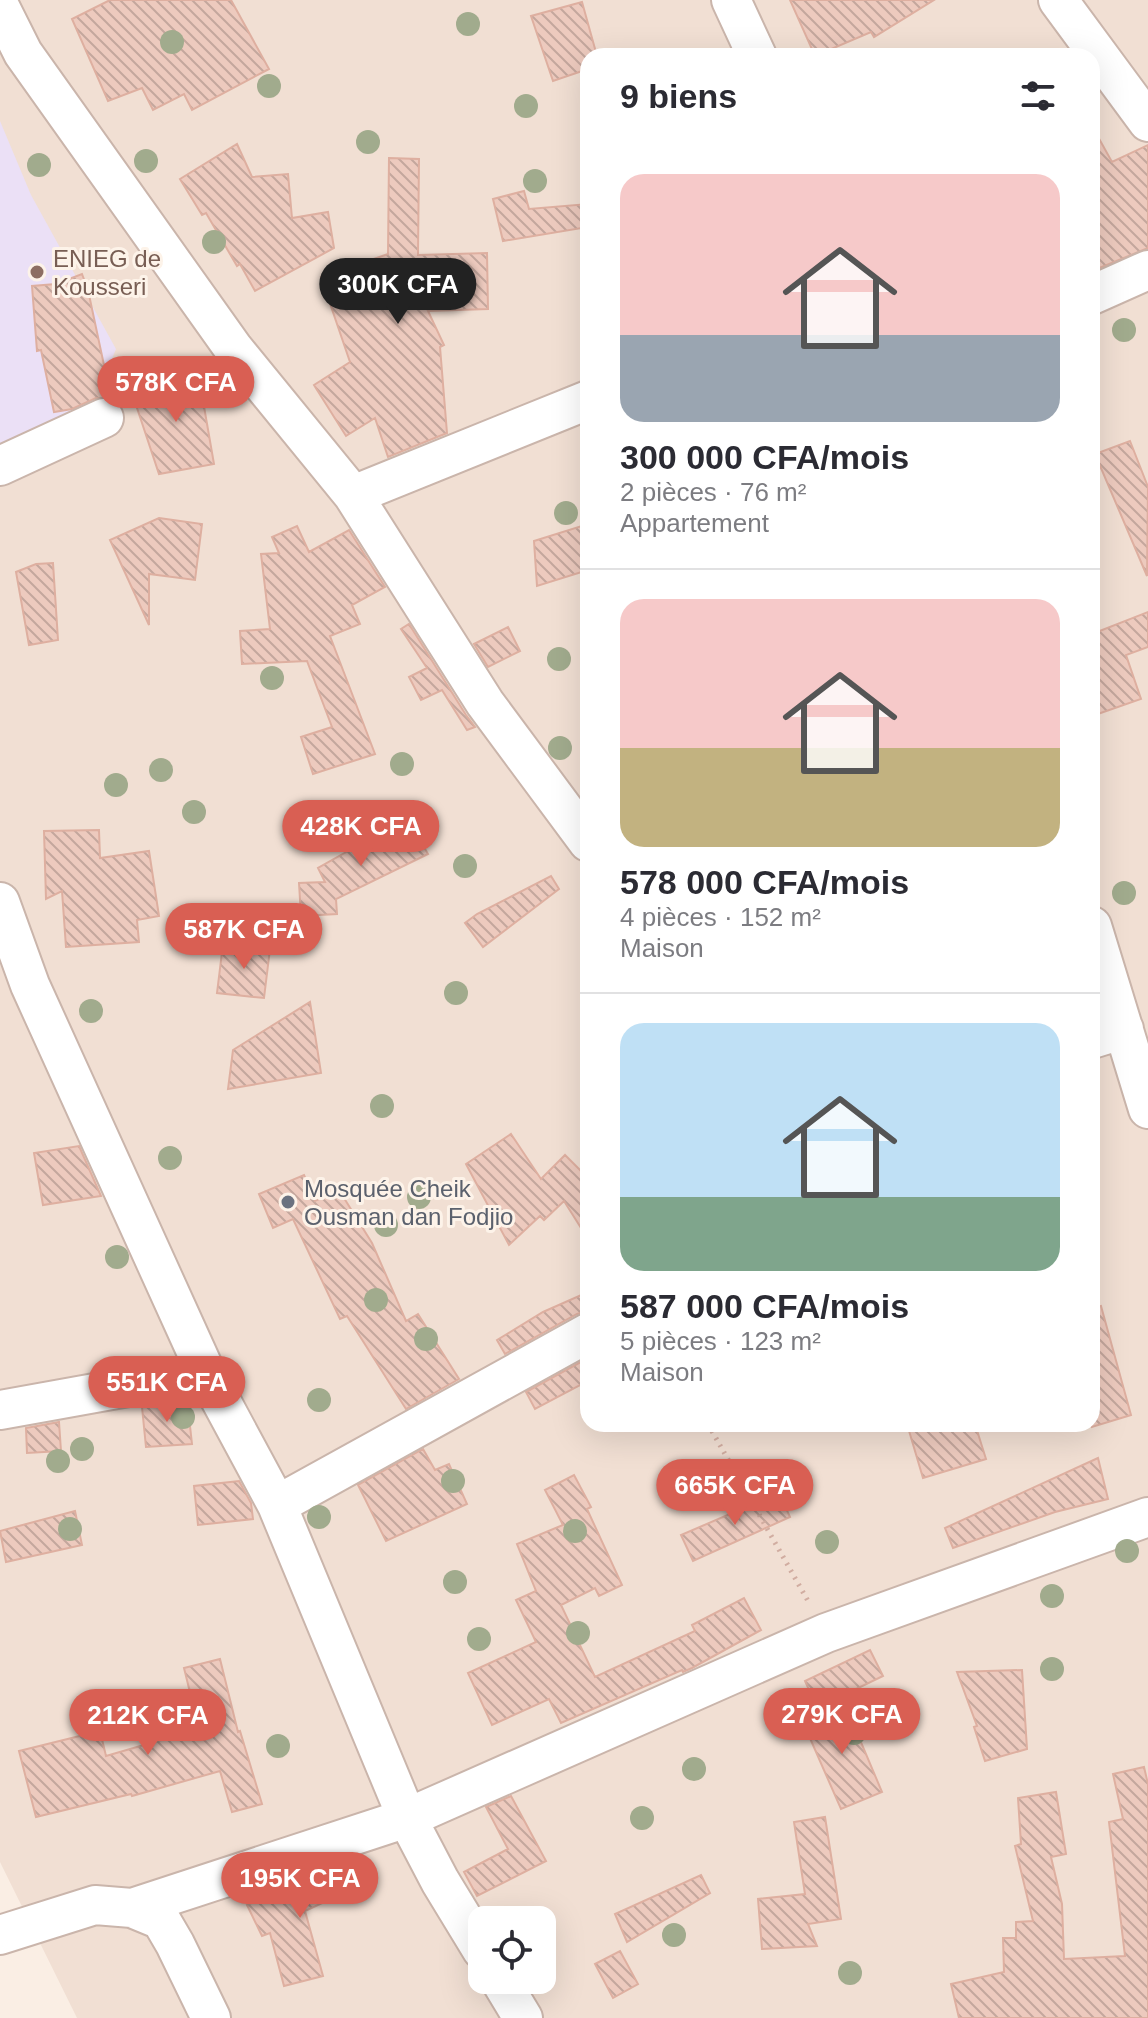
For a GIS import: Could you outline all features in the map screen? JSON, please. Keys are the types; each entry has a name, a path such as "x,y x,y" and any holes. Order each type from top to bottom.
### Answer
{"street":[{"path":"731,0 753,48"},
{"path":"1058,0 1093,48"},
{"path":"0,7 23,53 233,348 353,495 485,703 580,831"},
{"path":"1100,57 1148,122"},
{"path":"1100,291 1148,270"},
{"path":"353,495 580,403"},
{"path":"0,466 104,418"},
{"path":"0,902 30,985 206,1373 277,1505 407,1818 468,1927"},
{"path":"1100,980 1108,1034 1148,1109"},
{"path":"277,1505 580,1337"},
{"path":"0,1410 206,1373"},
{"path":"132,1908 407,1818 826,1633 1148,1517"},
{"path":"0,1935 95,1905 132,1908 161,1920 211,2018"},
{"path":"508,1994 523,2018"}],"path":[{"path":"713,1432 826,1633"}],"shaded area":[{"path":"0,0 1148,0 1148,2018 77,2018 0,1862"},
{"name":"ENIEG de Kousseri","path":"0,121 31,195 116,349 84,426 0,455"}],"building":[{"path":"110,0 231,0 269,69 192,110 184,94 153,110 142,88 108,101 72,19"},
{"path":"790,0 934,0 874,37 871,32 834,48 811,48"},
{"path":"582,2 595,48 580,48 580,72 553,81 531,16"},
{"path":"1100,140 1112,162 1148,145 1148,248 1100,268"},
{"path":"237,144 252,177 288,174 292,218 328,212 334,248 255,291 206,213 202,215 180,179"},
{"path":"389,158 419,159 418,255 487,253 488,309 428,311 444,345 440,347 447,433 388,457 375,418 346,436 314,385 350,362 321,277 388,254"},
{"path":"524,191 529,209 580,205 580,228 503,241 493,199"},
{"path":"82,274 111,398 96,398 72,409 54,412 41,350 37,351 32,286 56,284"},
{"path":"198,372 214,464 159,474 132,393"},
{"path":"1130,441 1148,487 1147,576 1100,466 1100,452"},
{"path":"159,518 202,524 195,580 149,574 149,625 110,540"},
{"path":"297,526 309,552 349,530 385,587 352,605 360,624 330,636 375,754 313,774 301,737 332,727 307,661 242,664 240,631 270,629 261,554 279,553 272,537"},
{"path":"580,527 580,573 537,586 534,541"},
{"path":"53,563 58,640 29,645 16,572 36,564"},
{"path":"1148,612 1148,647 1126,655 1141,699 1100,713 1100,631"},
{"path":"409,624 475,727 467,730 442,690 421,700 409,677 427,668 401,629"},
{"path":"508,627 520,651 488,667 474,644"},
{"path":"407,818 428,854 336,899 337,914 301,916 299,883 325,882 318,868"},
{"path":"99,830 100,858 149,851 159,916 137,920 139,942 66,947 62,891 46,899 44,831"},
{"path":"551,876 559,889 483,947 465,923"},
{"path":"223,944 270,949 264,998 217,993"},
{"path":"310,1002 321,1073 228,1089 233,1050"},
{"path":"511,1134 541,1179 565,1155 580,1170 580,1226 564,1201 544,1220 540,1216 509,1245 466,1164"},
{"path":"79,1146 101,1196 43,1205 34,1153"},
{"path":"304,1175 315,1201 339,1190 372,1243 406,1321 418,1314 459,1379 406,1409 347,1316 340,1319 293,1219 273,1228 259,1194"},
{"path":"580,1296 580,1313 505,1354 497,1340 543,1312"},
{"path":"1100,1306 1131,1415 1100,1425"},
{"path":"580,1362 580,1385 535,1409 526,1392"},
{"path":"187,1399 192,1444 146,1447 142,1407"},
{"path":"59,1422 61,1451 27,1453 26,1428"},
{"path":"909,1432 978,1432 986,1459 923,1478"},
{"path":"423,1449 435,1470 449,1464 467,1504 386,1541 358,1485"},
{"path":"1098,1458 1108,1499 1055,1512 953,1548 945,1528"},
{"path":"574,1475 591,1507 587,1509 622,1585 599,1596 595,1588 561,1605 595,1677 695,1631 692,1625 744,1598 761,1630 692,1668 561,1723 549,1699 492,1725 468,1673 536,1642 516,1600 536,1591 517,1544 563,1525 545,1490"},
{"path":"239,1481 251,1503 253,1519 198,1525 194,1486"},
{"path":"779,1493 790,1517 693,1561 681,1535"},
{"path":"75,1511 82,1545 6,1562 0,1531"},
{"path":"870,1650 883,1676 817,1708 805,1681"},
{"path":"220,1659 238,1732 262,1804 232,1812 220,1771 132,1796 36,1817 19,1751 100,1731 106,1756 199,1729 184,1668"},
{"path":"1022,1670 1027,1749 985,1761 974,1727 977,1726 957,1672"},
{"path":"844,1702 882,1792 841,1809 802,1720"},
{"path":"1144,1767 1148,1784 1148,2018 959,2018 951,1984 1004,1972 1003,1938 1016,1938 1016,1922 1033,1921 1015,1846 1021,1844 1018,1798 1056,1792 1066,1854 1051,1857 1062,1904 1064,1959 1125,1956 1109,1822 1123,1819 1113,1774"},
{"path":"511,1796 546,1861 477,1896 464,1872 508,1849 486,1807"},
{"path":"825,1817 841,1919 808,1924 817,1946 762,1949 758,1899 805,1894 794,1822"},
{"path":"350,1860 363,1884 305,1911 323,1976 284,1986 270,1933 262,1936 247,1905"},
{"path":"701,1875 710,1893 627,1942 615,1914"},
{"path":"620,1951 638,1984 613,1998 595,1964"}],"place":[{"name":"ENIEG de Kousseri","path":"37,272"},
{"name":"Mosquée Cheik Ousman dan Fodjio","path":"288,1202"}]}
